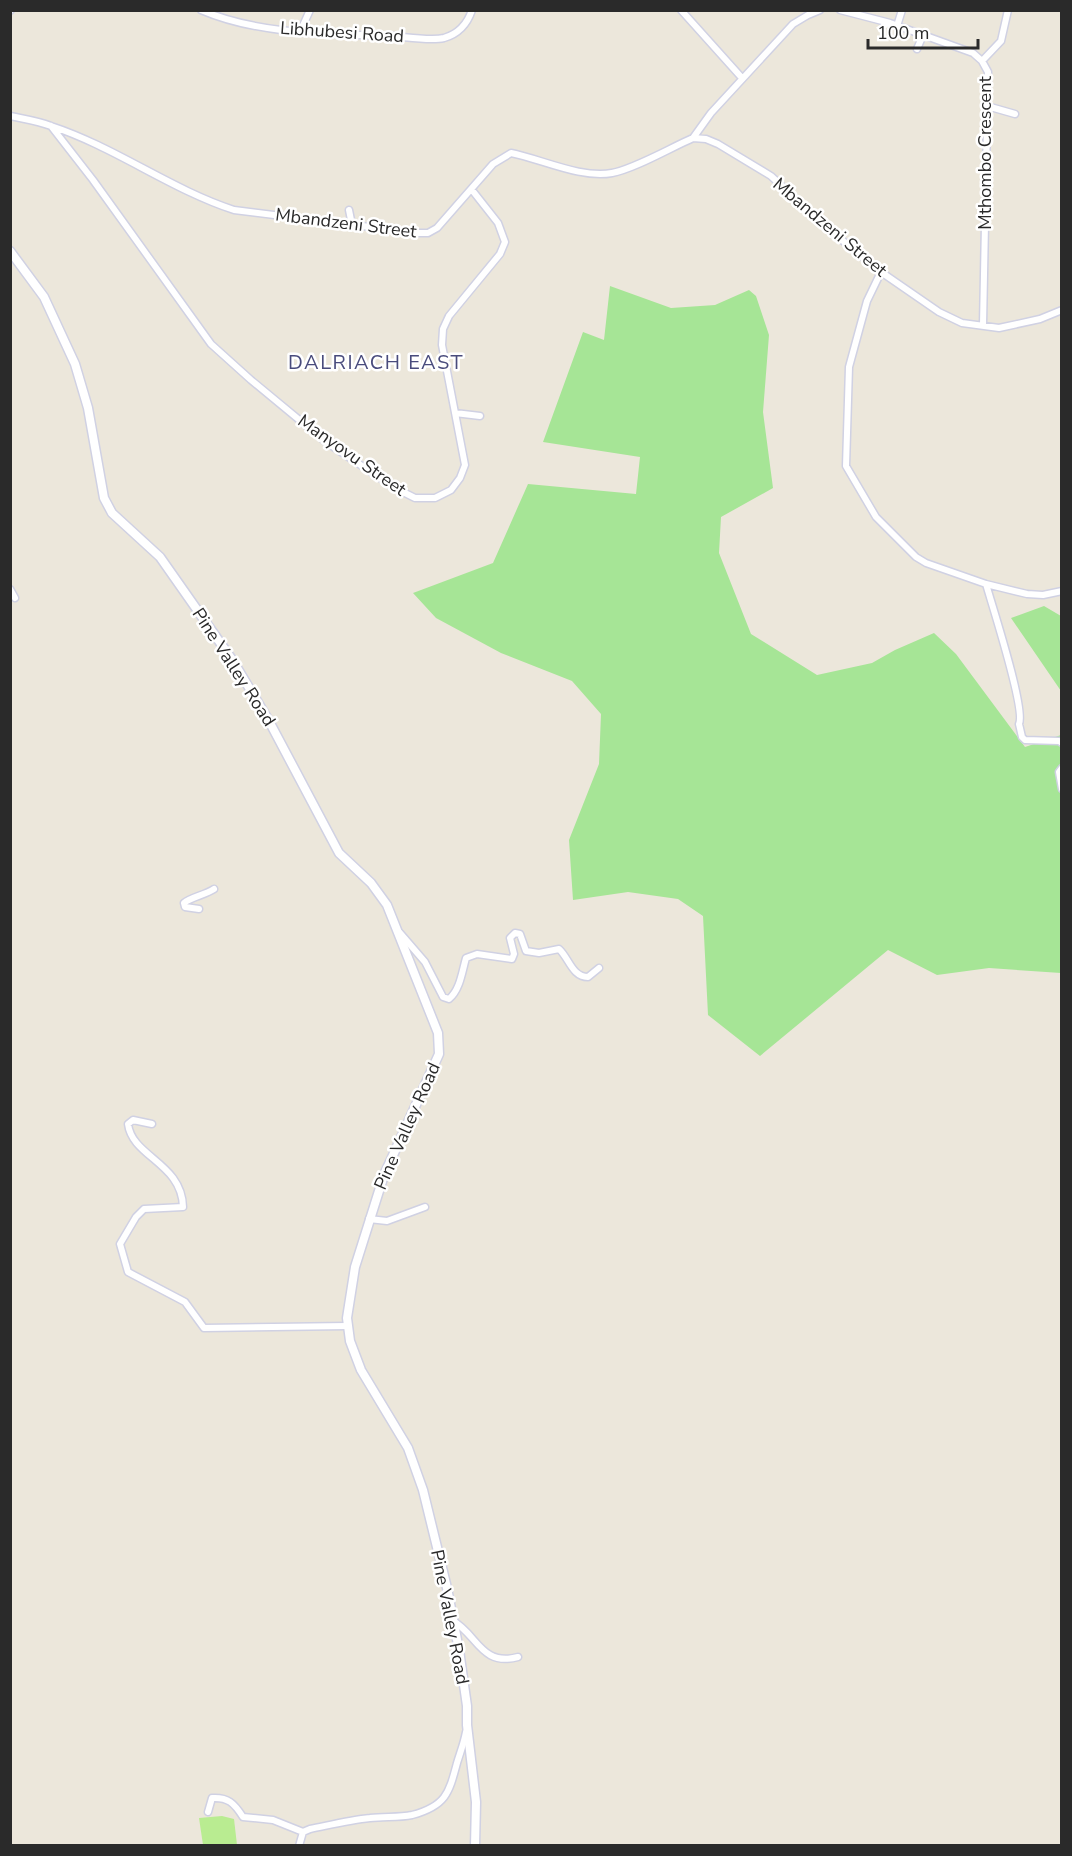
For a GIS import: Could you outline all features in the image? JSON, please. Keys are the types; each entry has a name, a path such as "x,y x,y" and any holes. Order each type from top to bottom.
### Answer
{"main road":[{"name":"Pine Valley Road","path":"10,251 44,297 75,364 88,408 104,498 112,513 160,557 232,661 269,722 339,853 382,897 398,930 438,1033 439,1054 384,1174 369,1219 355,1267 347,1318 350,1341 361,1370 408,1448 423,1490 453,1622 467,1706 476,1802 475,1845"}],"street":[{"name":"Libhubesi Road","path":"201,10 220,19 300,32 442,38 463,28 472,10"},
{"path":"300,32 310,10"},
{"path":"681,10 742,78"},
{"path":"693,138 711,113 793,24 820,10"},
{"name":"Mthombo Crescent","path":"840,10 897,26 973,53 982,61 988,72 983,325"},
{"path":"897,26 902,10"},
{"path":"982,61 1001,41 1008,10"},
{"path":"917,49 923,35"},
{"path":"987,106 1015,114"},
{"name":"Mbandzeni Street","path":"10,117 50,125 101,147 205,201 234,210 428,233 437,228 493,164 511,153 578,171 611,174 693,138 706,139 771,176 826,227 881,272 939,312 962,323 999,328 1040,319 1062,310"},
{"name":"Manyovu Street","path":"50,125 93,180 211,344 250,380 326,442 395,488 415,498 435,498 451,490 460,478 465,465 442,345 443,329 449,316 500,254 505,242 498,223 472,190"},
{"path":"349,210 352,225"},
{"path":"881,272 867,301 849,367 846,466 876,517 915,557 986,584 1027,594 1043,595 1062,591"},
{"path":"455,413 480,416"},
{"path":"986,584 1016,693 1022,719 1019,724 1022,737 1025,740 1062,742"},
{"path":"10,589 15,598"},
{"path":"1062,768 1059,772 1062,789"},
{"path":"199,909 185,907 184,903 186,900 214,889"},
{"path":"398,930 425,962 443,997 449,999 454,995 466,958 477,954 512,959 514,954 510,938 515,933 520,934 526,951 532,953 560,949 571,967 583,977 588,977 599,968"},
{"path":"152,1124 134,1120 128,1124 129,1133 174,1176 183,1195 183,1207 144,1209 136,1217 120,1244 128,1272 185,1302 204,1328 348,1326"},
{"path":"369,1219 387,1221 425,1207"},
{"path":"453,1622 460,1625 479,1648 494,1656 509,1659 518,1657"},
{"path":"207,1812 212,1798 222,1798 234,1803 243,1817 273,1820 303,1832 369,1818 411,1815 441,1801 449,1791 462,1753 467,1725"},
{"path":"299,1845 303,1832"}],"green space":[{"path":"610,286 671,308 715,305 749,290 756,296 769,335 763,412 773,488 721,517 719,553 751,634 817,675 872,663 934,633 956,654 1025,747 1061,735 1061,973 989,968 937,975 888,950 760,1056 708,1015 703,916 678,899 628,892 573,900 569,840 599,764 601,714 572,681 501,653 436,618 413,593 493,563 528,484 636,494 640,457 543,442 583,332 604,340"},
{"path":"1044,606 1061,616 1061,691 1011,618"},
{"path":"222,1816 234,1819 237,1845 203,1845 199,1818"}],"district":[{"name":"DALRIACH EAST","path":"376,362"}]}
